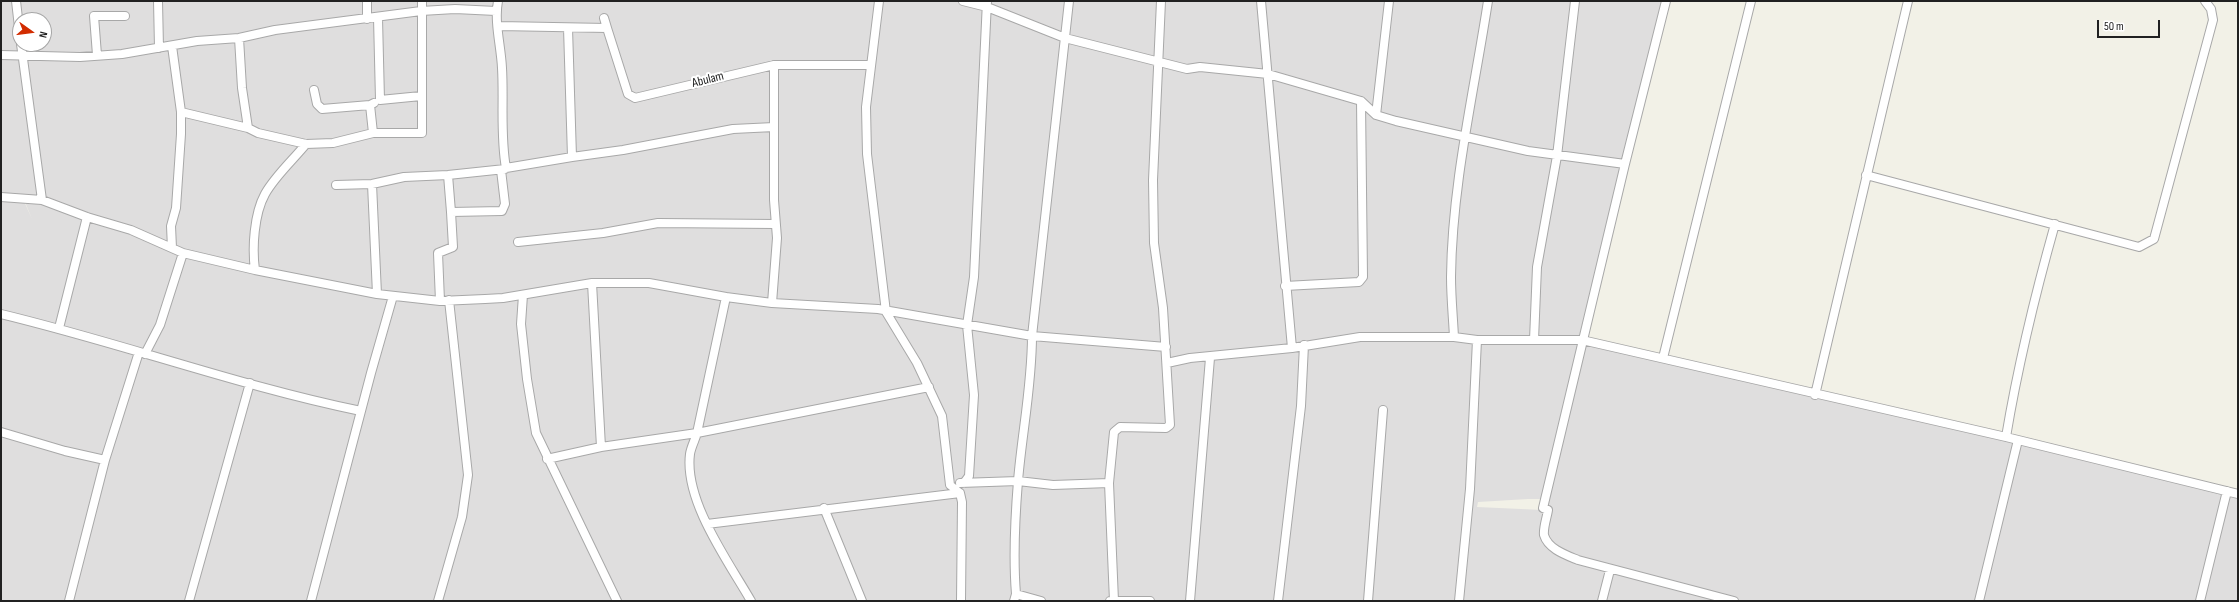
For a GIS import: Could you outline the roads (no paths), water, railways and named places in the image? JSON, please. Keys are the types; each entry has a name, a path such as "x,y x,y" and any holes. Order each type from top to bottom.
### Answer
{"street":[{"path":"16,1 17,12"},
{"path":"158,1 159,48"},
{"path":"367,1 367,19"},
{"path":"181,112 248,128 258,134 306,144 333,143 374,133 422,133 422,1"},
{"path":"451,212 502,210 505,204 503,169 502,68 499,26 496,11 498,1"},
{"path":"879,1 866,107 867,154 886,312 929,387 942,416 950,485 960,493 962,502 961,601"},
{"path":"963,1 987,4 1065,38 1187,69 1200,67 1268,74 1361,101 1376,115 1464,138 1557,156 1624,164"},
{"path":"1041,601 1015,597 1014,573 1018,481 1032,364 1032,336 1069,1"},
{"path":"1114,601 1109,483 1114,432 1120,427 1166,428 1170,425 1163,308 1154,243 1153,180 1157,61 1161,1"},
{"path":"1261,1 1285,286 1292,348"},
{"path":"1376,115 1389,1"},
{"path":"1454,337 1451,277 1464,138 1488,1"},
{"path":"1534,340 1537,267 1557,156 1575,1"},
{"path":"1666,1 1624,164 1602,266 1582,340 1543,508 1548,510 1544,534 1548,542 1563,554 1610,570 1734,601"},
{"path":"1663,358 1751,1"},
{"path":"1815,395 1908,1"},
{"path":"1866,174 2139,247 2154,239 2213,20 2211,9 2205,1"},
{"path":"964,483 970,476 974,395 966,325 974,277 987,4"},
{"path":"1,55 97,55 159,48 197,41 239,38 275,30 378,18 421,11 455,9 496,11"},
{"path":"97,55 94,16 125,16"},
{"path":"378,18 380,100"},
{"path":"499,26 606,28 604,18"},
{"path":"568,28 572,157"},
{"name":"Abulam","path":"606,28 628,94 635,98 774,65 870,65"},
{"path":"239,38 242,88 248,128"},
{"path":"172,46 181,112 180,165 176,208 171,226 172,248"},
{"path":"22,52 42,200"},
{"path":"772,303 777,238 775,224 774,65"},
{"path":"314,90 317,104 322,109 370,105 380,100 421,96"},
{"path":"1285,286 1359,282 1363,277 1364,258 1361,101"},
{"path":"370,105 374,133"},
{"path":"336,185 372,184 404,177 448,175 503,169 623,150 732,129 774,127"},
{"path":"255,270 252,249 257,220 265,195 306,144"},
{"path":"440,300 438,253 439,250 450,250 454,247 448,175"},
{"path":"372,184 377,294"},
{"path":"1,197 42,200 87,218 131,230 182,253 255,270 377,294 440,300 503,298 610,281 649,283 726,297 772,303 878,309 886,312 1032,336 1166,347"},
{"path":"58,328 87,218"},
{"path":"518,242 603,233 658,223 775,224"},
{"path":"2006,437 2015,384 2032,303 2055,224"},
{"path":"69,601 105,460 142,353 160,325 182,253"},
{"path":"592,283 601,447"},
{"path":"523,295 521,324 527,379 536,433 547,459 617,601"},
{"path":"311,601 393,296"},
{"path":"726,297 697,433 690,453 691,476 694,496 707,524 751,601"},
{"path":"438,601 462,517 468,475 449,300"},
{"path":"1,314 58,328 250,383 361,411"},
{"path":"1167,363 1190,358 1210,358 1292,348 1360,337 1454,337 1477,340 1582,340 1815,395 2006,437 2238,494"},
{"path":"1459,601 1470,489 1477,340"},
{"path":"1278,601 1301,414 1304,345"},
{"path":"1190,601 1210,358"},
{"path":"189,601 250,383"},
{"path":"547,459 601,447 697,433 929,387"},
{"path":"1368,601 1383,410"},
{"path":"1,432 105,460"},
{"path":"1979,601 2018,440"},
{"path":"950,485 1018,481 1053,485 1109,483"},
{"path":"2200,601 2227,491"},
{"path":"707,524 824,508 960,493"},
{"path":"824,508 862,601"},
{"path":"1602,601 1610,570"},
{"path":"1110,601 1150,601"}]}
